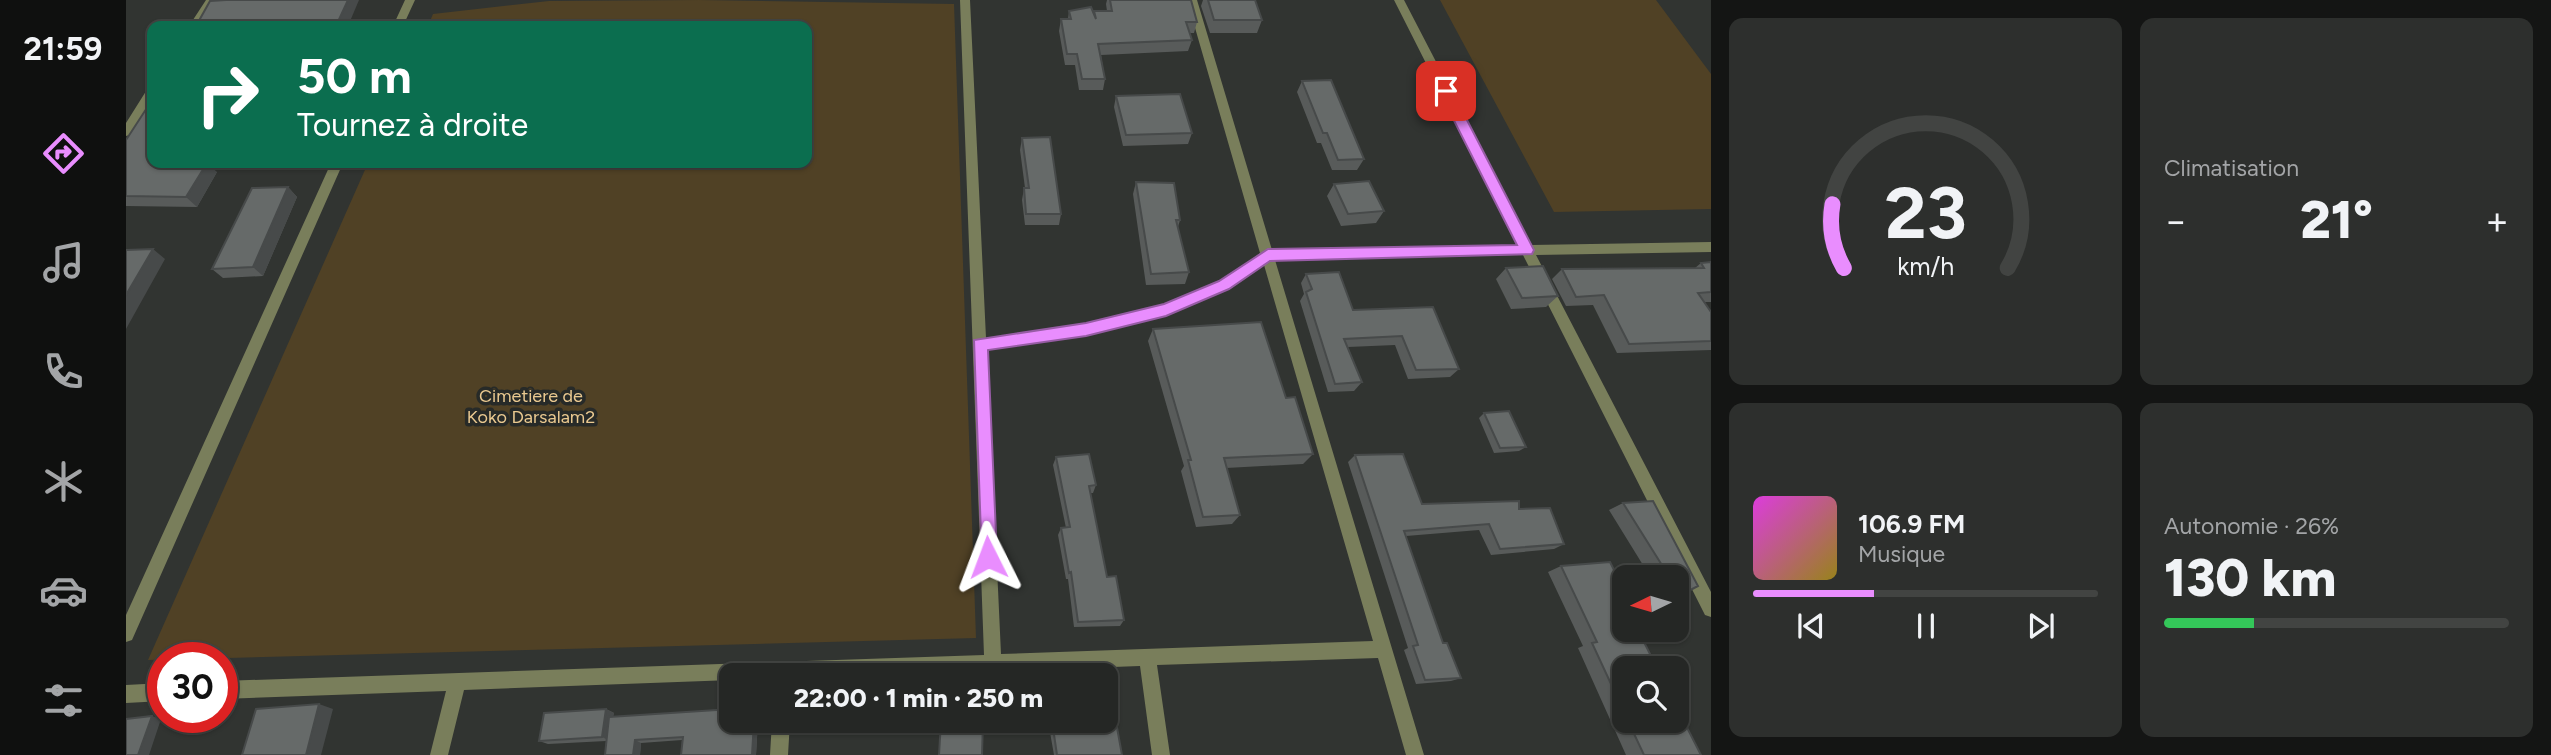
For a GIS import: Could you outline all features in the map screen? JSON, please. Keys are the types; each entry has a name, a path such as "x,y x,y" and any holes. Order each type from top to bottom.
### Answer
{"street":[{"path":"197,21 211,0"},
{"path":"400,21 410,0"},
{"path":"965,0 993,663 1384,649"},
{"path":"1192,0 1415,755"},
{"path":"1399,0 1711,609"},
{"path":"126,132 147,99"},
{"path":"126,634 335,168"},
{"path":"979,345 1086,330 1166,310 1224,285 1268,255 1711,247"},
{"path":"1147,657 1161,755"},
{"path":"238,689 719,675"},
{"path":"439,755 457,682"},
{"path":"126,694 147,693"},
{"path":"779,755 780,733"}],"green space":[{"name":"Cimetiere de Koko Darsalam2","path":"699,0 954,4 976,638 238,658 238,642 156,642 366,168 812,168 812,21 430,21 433,14 549,1"},
{"path":"1440,0 1656,0 1711,74 1711,209 1554,212"}],"building":[{"path":"348,0 338,21 199,21 210,1"},
{"path":"1110,0 1191,0 1197,22 1186,22 1192,40 1098,44 1105,79 1082,79 1077,54 1067,54 1061,19 1071,19 1069,11 1091,7 1096,19 1094,11 1112,11"},
{"path":"1208,0 1255,0 1262,20 1214,20"},
{"path":"1331,80 1364,159 1338,160 1327,133 1323,133 1302,81"},
{"path":"1180,94 1192,133 1126,135 1116,96"},
{"path":"147,108 147,168 204,168 186,197 126,196 126,140"},
{"path":"1050,137 1061,214 1026,214 1024,188 1029,188 1022,138"},
{"path":"1369,181 1384,211 1348,214 1334,184"},
{"path":"1136,182 1174,183 1180,220 1176,220 1189,272 1151,274"},
{"path":"288,187 253,267 212,269 252,188"},
{"path":"153,249 126,295 126,250"},
{"path":"1711,262 1711,292 1698,293 1711,312 1711,341 1629,344 1604,295 1576,297 1562,269 1704,268 1701,263"},
{"path":"1543,266 1558,296 1522,298 1506,268"},
{"path":"1339,272 1353,310 1433,307 1459,369 1416,370 1402,336 1344,339 1362,382 1335,384 1306,292 1312,289 1306,274"},
{"path":"1261,322 1286,398 1295,397 1313,454 1224,458 1240,515 1203,517 1188,460 1191,460 1153,329"},
{"path":"1509,411 1526,447 1500,448 1484,413"},
{"path":"1089,454 1096,485 1089,486 1107,577 1116,576 1124,620 1078,622 1061,528 1070,527 1056,457"},
{"path":"1403,454 1422,504 1519,501 1519,509 1550,508 1564,544 1500,549 1489,524 1404,531 1443,643 1447,643 1461,678 1425,680 1413,646 1418,645 1355,455"},
{"path":"1653,501 1687,565 1662,565 1623,503"},
{"path":"1610,562 1612,642 1644,642 1651,656 1612,656 1612,686 1592,643 1597,642 1561,566"},
{"path":"1689,569 1698,586 1689,591"},
{"path":"319,704 306,755 242,755 256,709"},
{"path":"606,709 602,737 539,741 544,713"},
{"path":"719,710 719,733 753,733 752,755 681,755 683,737 635,740 633,755 605,755 609,717"},
{"path":"147,717 147,730 138,755 126,755 126,719"},
{"path":"1689,731 1701,755 1644,755 1634,733"},
{"path":"940,733 983,733 982,755 939,755"},
{"path":"1054,733 1118,733 1122,755 1057,755"}],"route":[{"path":"988,557 979,345 1086,330 1166,310 1224,285 1268,255 1527,250 1446,91"}]}
